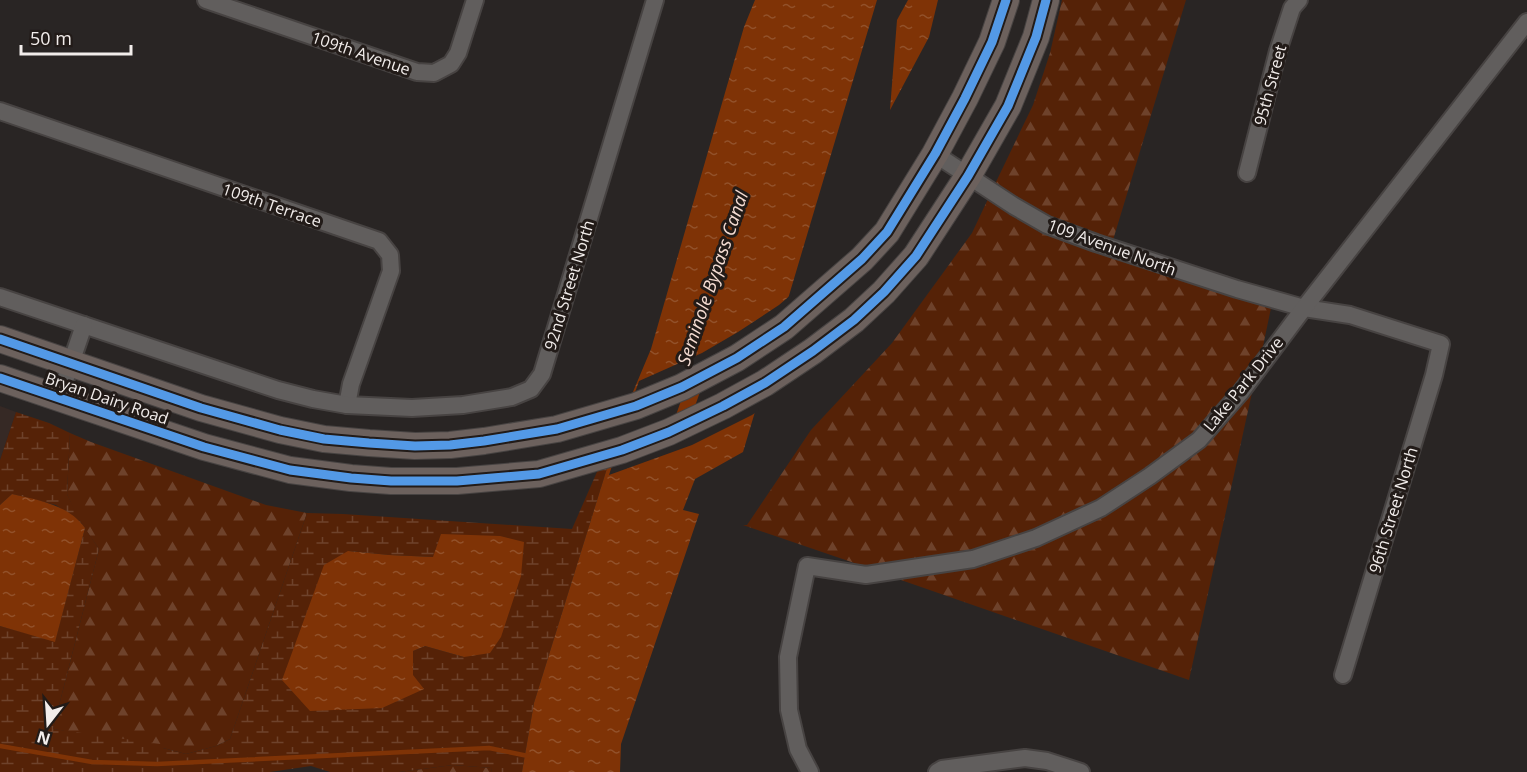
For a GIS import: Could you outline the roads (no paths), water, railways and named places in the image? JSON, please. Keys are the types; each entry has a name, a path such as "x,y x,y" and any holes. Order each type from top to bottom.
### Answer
{"main road":[{"name":"Bryan Dairy Road","path":"0,339 201,408 280,430 324,439 415,446 484,441 557,429 636,406 682,387 737,358 784,327 831,288 887,232 935,154 965,98 992,42 1006,0"},
{"name":"Bryan Dairy Road","path":"0,378 204,447 290,470 351,478 457,481 539,474 622,450 669,432 765,383 854,320 884,292 916,256 968,176 1008,106 1036,37 1046,0"}],"street":[{"name":"109th Avenue","path":"206,0 417,72 434,73 451,64 458,53 475,0"},
{"name":"92nd Street North","path":"348,405 412,408 463,405 513,397 531,389 542,374 656,0"},
{"name":"95th Street","path":"1247,172 1278,51 1292,8 1299,0"},
{"name":"Lake Park Drive","path":"810,772 798,749 789,710 788,657 807,566 866,576 973,559 1036,538 1101,508 1199,440 1241,392 1527,22"},
{"name":"109th Terrace","path":"0,111 379,242 390,255 391,271 351,384 348,405"},
{"name":"109 Avenue North","path":"935,154 1047,225 1237,290 1304,308 1350,315 1441,344"},
{"path":"0,297 278,390 348,405"},
{"name":"Bryan Dairy Road","path":"59,398 84,325"},
{"name":"96th Street North","path":"1343,675 1434,375 1441,344"},
{"path":"937,772 942,769 1024,758 1047,761 1081,772"}],"water":[{"path":"755,0 877,0 782,319 630,399 651,349 744,27"},
{"path":"908,0 938,0 929,37 890,110 897,20"},
{"path":"760,395 743,452 695,479 683,510 699,514 621,744 620,772 522,772 534,703 609,462"},
{"path":"12,494 42,501 62,509 85,528 55,642 0,626 0,505"},
{"path":"441,534 500,536 524,542 521,576 501,637 490,653 464,657 425,646 413,651 413,675 424,689 382,708 310,711 282,680 324,565 348,551 433,557"}],"waterway":[{"name":"Seminole Bypass Canal","path":"680,426 697,378"},
{"path":"0,746 92,762 157,764 489,748 528,756"}]}
